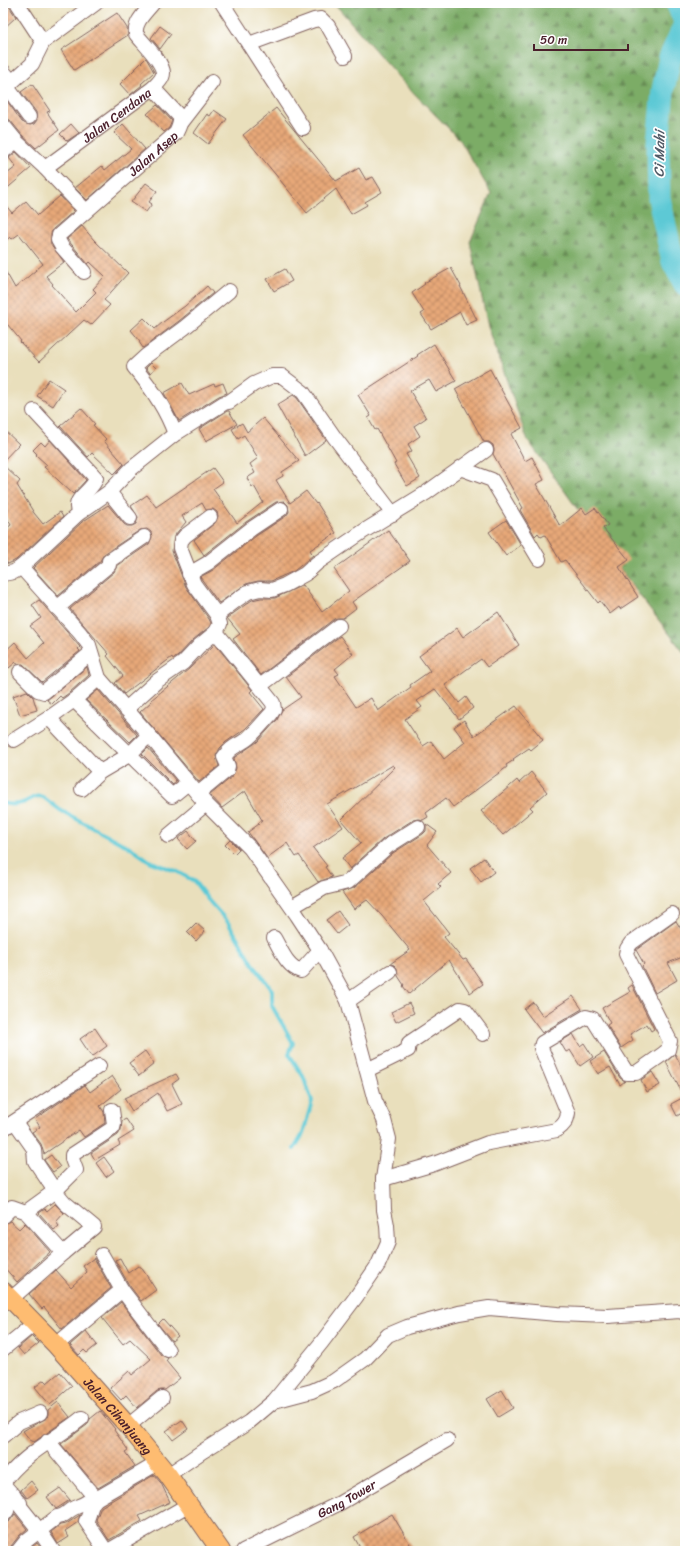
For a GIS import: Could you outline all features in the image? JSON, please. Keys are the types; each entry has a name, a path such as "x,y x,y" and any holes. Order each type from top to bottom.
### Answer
{"main road":[{"name":"Jalan Cihanjuang","path":"7,1296 56,1345 128,1426 163,1469 221,1551"}],"street":[{"path":"7,86 32,64 42,42 96,3"},
{"name":"Jalan Cendana","path":"45,168 153,88 161,80 163,73 161,64 136,34 135,29 136,24 153,3"},
{"path":"222,3 304,128"},
{"path":"18,4 42,42"},
{"path":"249,44 314,20 321,19 328,26 344,56"},
{"path":"3,71 7,86 29,117"},
{"path":"181,122 212,82"},
{"name":"Jalan Asep","path":"84,272 62,247 58,240 59,235 176,133 181,122 180,117 153,88"},
{"path":"3,125 16,141 45,168 86,211"},
{"path":"3,152 16,141"},
{"path":"175,434 168,416 144,379 134,367 229,291"},
{"path":"3,574 14,572 21,568 79,513 109,492 131,469 175,434 224,403 229,402 254,384 272,376 282,376 303,392 335,438 393,514"},
{"path":"34,411 96,478 95,483 77,502 76,508 79,513"},
{"path":"217,615 248,592 260,589 272,590 298,578 364,531 442,482 486,450"},
{"path":"460,468 492,480 539,559"},
{"path":"109,492 130,518"},
{"path":"189,574 208,563 251,529 281,509"},
{"path":"126,709 157,681 184,663 199,646 216,632 220,624 217,615 194,584 180,548 181,541 185,536 210,517"},
{"path":"57,608 109,565 109,561 144,537"},
{"path":"18,1551 26,1541 57,1517 61,1517 92,1499 95,1500 203,1451 249,1422 274,1401 322,1342 378,1265 388,1242 384,1210 383,1179 389,1139 384,1120 375,1101 348,1001 320,950 292,907 250,848 202,799 149,735 98,678 89,645 21,568"},
{"path":"260,686 339,626"},
{"path":"168,836 227,770 228,766 224,757 229,750 233,746 244,741 271,714 274,709 273,703 216,632"},
{"path":"20,672 38,690 44,692 92,653"},
{"path":"14,740 74,700 98,678"},
{"path":"74,700 172,796 188,783"},
{"path":"49,718 100,772"},
{"path":"82,789 100,772 129,755 149,735"},
{"path":"292,907 324,888 348,882 388,846 418,827"},
{"path":"383,1179 434,1164 488,1143 557,1130 563,1126 567,1120 568,1113 541,1048 542,1043 586,1017 593,1019 627,1073 636,1073 668,1050 670,1040 626,954 627,948 631,943 672,914"},
{"path":"274,938 294,969 301,971 320,950"},
{"path":"348,1001 390,972"},
{"path":"367,1070 408,1050 409,1043 460,1009 465,1010 483,1034"},
{"path":"7,1296 94,1227 65,1202 55,1191 35,1161 34,1149 9,1125 99,1066"},
{"path":"26,1212 55,1191 76,1170 72,1155 113,1128 114,1124 112,1110"},
{"path":"3,1216 12,1207 26,1212 63,1253"},
{"path":"102,1255 122,1290 168,1350"},
{"path":"56,1345 122,1290"},
{"path":"274,1401 312,1391 334,1381 365,1359 388,1335 408,1327 459,1313 489,1308 557,1314 608,1316 680,1311 685,1313"},
{"path":"3,1349 35,1323"},
{"path":"128,1426 162,1398"},
{"path":"3,1436 19,1422 40,1413"},
{"path":"53,1551 39,1530 19,1505 20,1503 3,1484 10,1472 23,1460 82,1418"},
{"name":"Gang Tower","path":"243,1551 340,1502 447,1440"},
{"path":"48,1441 95,1500"},
{"path":"3,1516 7,1511 5,1502 14,1495"},
{"path":"95,1500 90,1507 90,1516 86,1521 107,1551 188,1505"}],"green space":[{"path":"334,3 685,3 685,654 640,596 527,439 488,326 470,242 491,193 460,140 401,80"}],"building":[{"path":"3,3 7,3 16,17 3,29"},
{"path":"117,13 127,28 128,35 74,70 61,50"},
{"path":"160,26 171,34 160,49 151,38"},
{"path":"146,58 154,72 130,95 120,84"},
{"path":"32,84 50,111 47,112 59,130 36,148 22,135 10,120 3,117 3,104 7,101 22,122 30,125 34,124 37,120 36,112 21,92"},
{"path":"157,105 172,121 169,128 164,132 147,114"},
{"path":"276,108 336,181 359,168 366,180 373,177 382,192 365,202 367,205 351,214 336,189 307,213 243,135"},
{"path":"214,110 227,119 208,144 194,133 207,114 210,116"},
{"path":"71,124 79,133 67,141 60,134"},
{"path":"123,124 145,149 87,200 75,188 102,166 105,170 131,149 114,133"},
{"path":"16,152 31,168 3,192 3,177 16,167 9,158"},
{"path":"146,183 157,191 149,202 152,204 146,212 131,202"},
{"path":"60,196 74,211 53,229 51,233 51,244 64,262 46,276 53,284 52,285 76,312 96,292 93,289 105,276 90,262 88,264 67,239 82,226 94,240 128,273 104,300 110,305 91,325 84,320 39,362 20,342 21,341 3,319 3,267 15,288 43,264 19,234 12,239 10,237 3,243 3,202 12,213 26,201 38,215"},
{"path":"451,268 477,320 466,325 460,312 431,329 421,314 424,312 412,293 425,284 424,283"},
{"path":"285,269 292,281 274,291 267,279"},
{"path":"207,286 213,293 143,348 139,342 140,341 131,330 144,318 155,329 185,306"},
{"path":"434,344 456,381 436,392 429,380 410,391 426,418 414,426 420,436 408,444 412,451 406,454 420,478 407,486 394,464 396,463 377,429 375,430 368,418 371,416 358,395"},
{"path":"151,363 156,368 150,373 146,368"},
{"path":"490,369 522,428 511,434 525,461 532,457 544,480 536,484 560,526 582,508 586,514 595,508 608,525 603,528 629,560 619,567 638,597 620,609 619,607 610,614 600,601 598,603 565,560 561,562 545,535 541,537 538,533 535,536 520,510 523,508 493,454 493,445 489,442 484,442 455,389"},
{"path":"49,379 64,389 53,406 37,396"},
{"path":"182,383 189,395 214,384 215,386 223,383 227,393 219,396 179,421 164,393"},
{"path":"293,395 297,398 326,440 305,456 277,405"},
{"path":"81,408 95,424 93,425 106,439 104,441 124,464 114,474 92,453 88,457 60,426"},
{"path":"229,411 237,424 206,441 199,429"},
{"path":"263,418 299,461 282,472 283,476 276,480 290,503 306,491 316,504 317,503 336,533 310,550 313,555 294,571 271,581 258,581 246,584 219,603 200,577 213,570 256,536 286,516 289,512 288,505 284,501 276,502 246,522 204,555 194,540 215,523 218,516 217,512 213,509 206,510 202,503 182,516 186,522 174,536 172,551 186,587 211,623 209,627 193,640 177,657 173,659 172,657 124,694 115,683 123,676 107,656 109,654 70,609 114,572 117,566 149,544 152,537 151,532 147,529 140,530 104,554 100,561 58,596 33,568 82,522 108,505 124,524 127,526 132,526 136,524 138,517 131,506 147,495 156,507 213,468 223,482 213,489 237,523 263,502 254,486 252,487 247,478 255,473 250,464 258,458 244,435 238,439 232,429 242,423 247,432"},
{"path":"3,429 19,444 3,461"},
{"path":"50,440 86,480 73,494 44,467 47,465 36,455 37,454 33,450 41,442 45,446"},
{"path":"3,465 20,481 17,485 34,513 43,524 60,512 63,517 16,560 8,564 3,558 3,531 11,525 3,511"},
{"path":"506,520 521,545 506,556 489,532"},
{"path":"388,530 410,561 352,602 356,608 343,618 334,619 261,675 233,639 240,634 227,618 252,600 261,598 275,598 303,585 322,612 349,591 334,569"},
{"path":"39,600 80,647 78,649 80,651 42,682 23,664 17,664 16,662 9,668 3,660 3,653 15,642 28,658 44,643 30,626 41,618 32,605"},
{"path":"498,612 519,645 487,667 481,659 445,685 459,703 466,697 473,708 459,719 435,689 417,701 422,707 405,719 423,746 431,741 444,759 465,742 454,727 464,720 474,736 516,706 543,740 531,750 529,748 513,759 514,760 506,765 507,767 453,807 446,798 426,813 428,817 423,820 413,820 383,839 350,869 342,858 361,843 341,820 395,767 393,765 327,804 343,827 313,848 327,866 325,867 332,877 318,882 299,855 296,857 287,843 267,858 248,832 262,820 245,791 222,808 210,795 233,776 236,768 234,758 257,742 277,720 282,710 301,697 286,677 340,636 353,654 335,669 339,674 335,676 356,707 371,698 378,711 430,671 419,656 457,628 463,637"},
{"path":"215,644 252,690 250,692 264,709 245,729 220,748 216,756 219,766 199,782 140,712 152,701 151,700 189,669"},
{"path":"87,667 89,675 69,693 62,698 60,696 52,704 47,700"},
{"path":"98,690 137,735 130,742 86,700"},
{"path":"27,691 33,697 37,710 20,715 13,696"},
{"path":"148,748 176,781 173,785 142,754"},
{"path":"531,772 547,792 530,807 533,810 503,835 481,811 517,780 519,783"},
{"path":"426,824 437,832 427,845 451,873 438,884 441,887 424,901 449,933 444,937 463,960 466,959 483,984 470,993 449,960 409,994 398,976 397,968 390,964 410,950 367,900 354,909 342,892 354,888 393,853 423,834 426,831"},
{"path":"188,831 196,841 187,849 178,839"},
{"path":"230,840 239,849 234,854 225,845"},
{"path":"484,858 494,872 481,882 470,868"},
{"path":"338,911 348,925 337,934 326,920"},
{"path":"676,921 681,929 685,927 685,946 681,947 685,956 668,963 677,980 655,993 642,966 644,964 636,950"},
{"path":"196,923 205,931 196,941 187,932"},
{"path":"632,985 654,1029 651,1031 647,1024 630,1034 633,1040 621,1048 607,1025 610,1023 602,1008 630,992 628,988"},
{"path":"573,996 582,1009 542,1033 524,1009 533,1002 543,1016"},
{"path":"409,1003 414,1013 396,1022 391,1012"},
{"path":"95,1028 107,1046 92,1057 80,1039"},
{"path":"573,1034 580,1046 584,1043 593,1057 580,1066 570,1050 566,1052 560,1042"},
{"path":"145,1051 154,1064 139,1076 129,1063"},
{"path":"604,1052 620,1078 625,1081 620,1085 610,1067 598,1074 590,1061"},
{"path":"675,1054 685,1073 685,1111 677,1116 671,1104 684,1097 666,1062"},
{"path":"652,1072 660,1085 647,1092 641,1080"},
{"path":"176,1074 179,1079 172,1084 182,1104 167,1111 158,1093 132,1111 124,1098"},
{"path":"112,1076 121,1089 100,1106 104,1112 105,1123 84,1137 79,1130 44,1154 41,1144 32,1132 40,1127 35,1119 85,1085 90,1092"},
{"path":"126,1119 134,1131 118,1141 120,1145 95,1160 91,1153 118,1135 121,1130 122,1121"},
{"path":"51,1155 60,1167 53,1172 44,1160"},
{"path":"104,1157 114,1171 106,1177 96,1163"},
{"path":"55,1204 64,1213 56,1222 59,1226 54,1230 39,1213 45,1209 47,1211"},
{"path":"10,1221 19,1229 25,1223 50,1252 17,1282 3,1266 3,1224"},
{"path":"94,1258 111,1288 62,1329 44,1307 42,1309 29,1294 56,1270 71,1287 87,1272 83,1266"},
{"path":"120,1258 128,1273 138,1266 141,1267 156,1290 141,1301 129,1285 115,1260"},
{"path":"121,1302 161,1355 168,1358 166,1361 180,1378 165,1390 157,1391 137,1408 126,1395 121,1400 110,1388 129,1371 132,1375 151,1359 130,1339 123,1344 102,1318"},
{"path":"163,1319 178,1336 172,1341 158,1324"},
{"path":"86,1331 97,1345 87,1353 84,1350 79,1355 70,1345"},
{"path":"32,1336 39,1343 24,1355 18,1348"},
{"path":"60,1372 72,1386 50,1405 35,1387 44,1380 47,1383"},
{"path":"502,1390 513,1408 498,1417 487,1399"},
{"path":"58,1402 70,1417 34,1442 30,1440 23,1431 47,1418 48,1410"},
{"path":"100,1411 115,1429 114,1430 128,1450 125,1452 135,1466 98,1488 61,1444 87,1425 90,1419"},
{"path":"182,1420 188,1429 173,1440 166,1431"},
{"path":"154,1475 161,1483 170,1502 139,1516 142,1521 109,1540 96,1520 101,1507"},
{"path":"31,1481 38,1490 27,1498 21,1490"},
{"path":"60,1488 70,1500 56,1509 47,1497"},
{"path":"15,1514 27,1529 11,1546 10,1551 3,1551 3,1524 9,1522"},
{"path":"392,1514 414,1551 362,1551 354,1537"},
{"path":"80,1515 78,1522 65,1531 69,1537 58,1544 51,1532 60,1525 66,1524"},
{"path":"37,1543 43,1551 29,1551 32,1547"}],"waterway":[{"name":"Ci Mahi","path":"677,3 685,21"},
{"name":"Ci Mahi","path":"685,24 670,58 663,90 658,144 659,198 673,262 685,284"},
{"path":"3,803 18,804 35,797 43,797 60,810 128,846 151,862 176,871 194,881 227,921 255,967 272,990 272,1006 293,1043 289,1054 303,1076 312,1101 303,1134 294,1149"}]}
